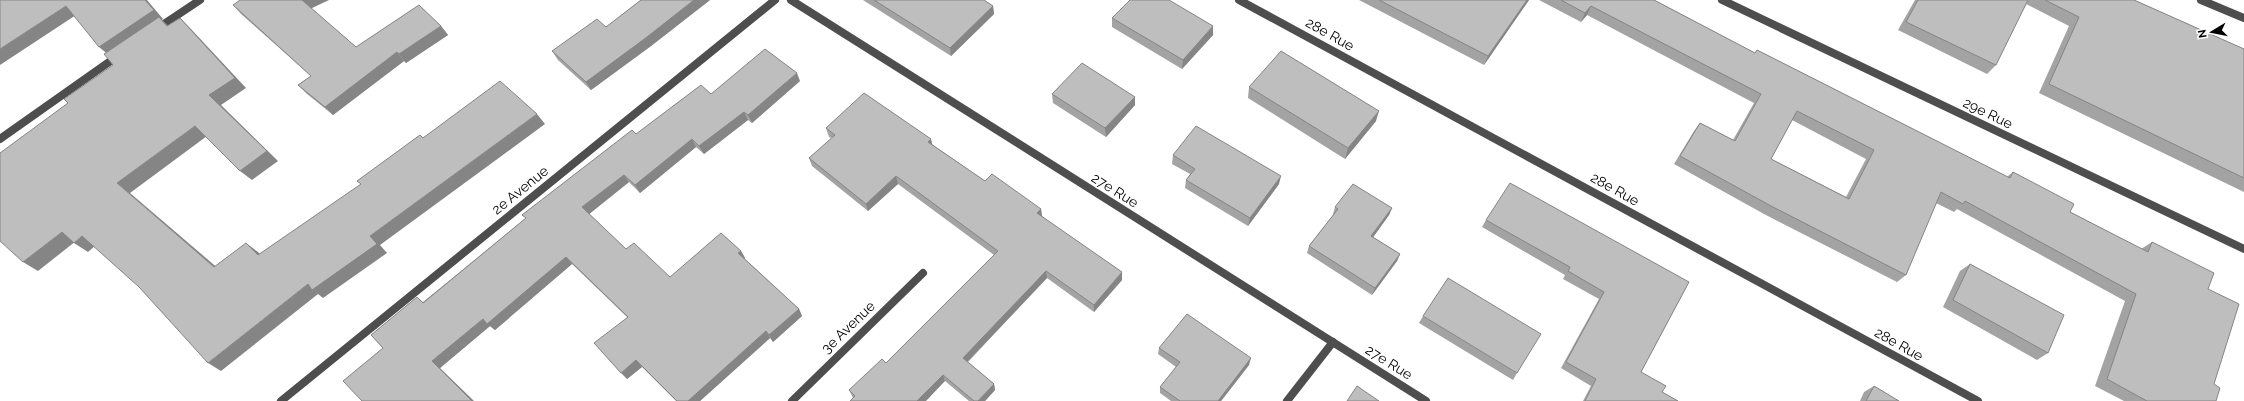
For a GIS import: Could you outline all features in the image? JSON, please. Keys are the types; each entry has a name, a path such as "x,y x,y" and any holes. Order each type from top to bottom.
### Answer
{"street":[{"path":"154,31 200,0"},
{"name":"2e Avenue","path":"281,401 775,0"},
{"name":"27e Rue","path":"790,0 1426,401"},
{"name":"28e Rue","path":"1239,0 1978,401"},
{"name":"29e Rue","path":"1722,0 2244,249"},
{"path":"2201,0 2244,18"},
{"path":"0,139 129,49"},
{"name":"3e Avenue","path":"792,401 923,272"},
{"path":"1287,401 1333,342"}],"building":[{"path":"0,0 145,0 154,10 99,47 66,6 0,49"},
{"path":"240,0 302,0 356,47 419,5 441,26 399,54 397,52 325,107 298,85 311,76 233,5"},
{"path":"641,0 694,0 586,82 552,51 597,19 606,27"},
{"path":"874,0 984,0 993,6 950,48"},
{"path":"1130,0 1169,0 1213,26 1183,60 1112,18"},
{"path":"1379,0 1527,0 1488,56"},
{"path":"1561,0 1654,0 1755,53 1757,50 2010,178 2013,172 2074,204 2070,212 2148,252 2152,242 2214,273 2208,289 2239,304 2214,384 2220,388 2216,401 2147,401 2107,379 2136,294 1965,201 1963,204 1941,192 1906,275 1771,206 1680,156 1700,123 1735,141 1761,94 1591,6 1585,13","holes":["1797,111 1874,150 1849,199 1771,159"]},
{"path":"1918,0 2028,0 1996,65 1906,22"},
{"path":"2045,0 2134,0 2244,49 2244,178 2049,84 2079,17"},
{"path":"159,17 167,26 180,18 235,78 209,95 267,151 240,171 195,126 117,183 214,267 246,243 258,255 361,184 357,181 420,135 423,138 500,81 537,114 370,236 377,244 312,290 308,284 208,363 139,287 82,236 74,243 62,232 23,262 0,241 0,153 68,103 64,99 113,65 104,54"},
{"path":"765,49 797,73 748,115 744,112 699,146 692,139 635,185 624,175 582,207 626,249 634,243 670,277 721,233 741,251 738,253 799,309 769,335 766,331 688,401 677,401 636,360 621,373 594,343 628,317 566,257 487,324 483,319 432,361 472,401 362,401 343,381 383,348 371,335 417,297 423,303 526,218 522,215 632,130 636,134 701,85 711,94"},
{"path":"1281,51 1379,111 1348,148 1249,87"},
{"path":"1082,63 1135,97 1105,128 1052,94"},
{"path":"864,93 931,139 928,142 985,181 992,174 1041,209 1037,213 1122,272 1094,305 1046,271 963,358 994,384 978,401 974,401 943,375 917,401 850,401 855,396 849,390 882,359 886,363 998,251 896,176 866,204 809,158 835,135 826,128"},
{"path":"1196,126 1281,176 1250,218 1186,180 1195,169 1173,155"},
{"path":"1510,183 1689,282 1641,372 1666,386 1662,392 1678,401 1585,401 1596,379 1566,362 1604,292 1568,271 1570,267 1486,220"},
{"path":"1353,184 1392,208 1371,236 1400,254 1375,288 1309,246 1338,209 1335,207"},
{"path":"1970,264 2064,315 2048,353 1953,300"},
{"path":"1448,278 1541,334 1517,373 1423,316"},
{"path":"1187,314 1251,358 1218,401 1180,401 1160,387 1180,362 1159,348"},
{"path":"1357,386 1379,401 1347,401"},
{"path":"1874,386 1899,401 1866,401"}]}
